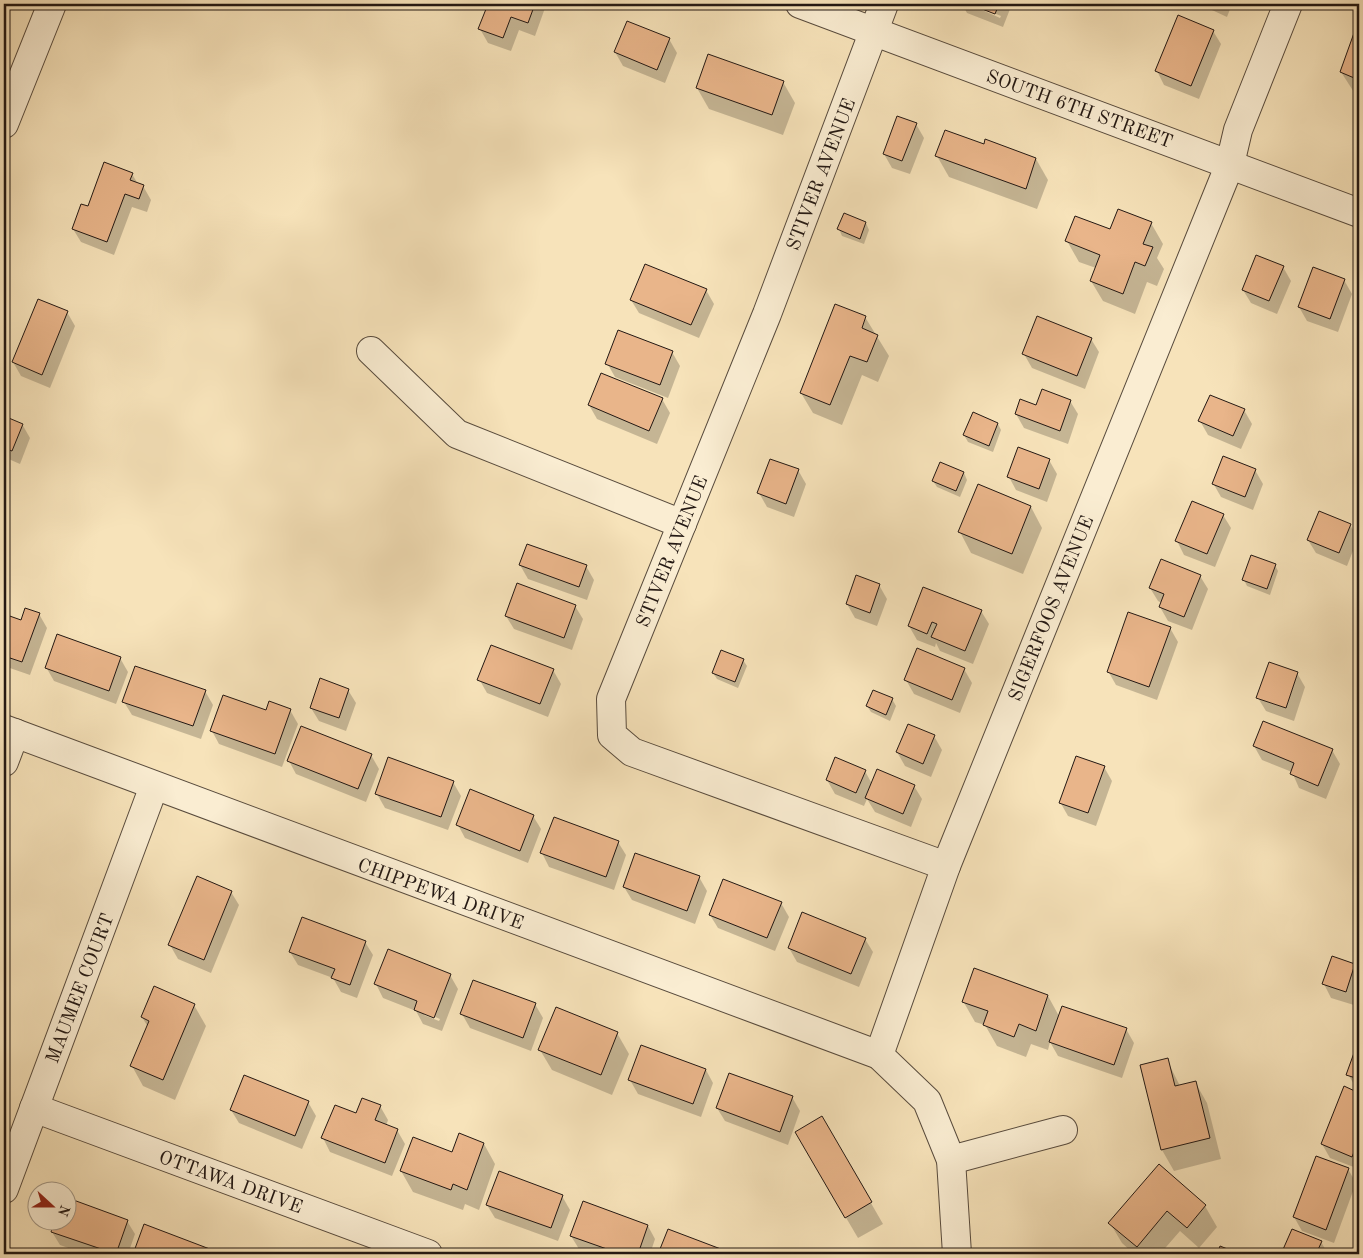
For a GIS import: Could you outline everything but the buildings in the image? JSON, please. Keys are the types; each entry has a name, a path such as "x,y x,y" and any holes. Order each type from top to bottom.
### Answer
{"street":[{"path":"4,124 52,4"},
{"name":"SOUTH 6TH STREET","path":"800,4 1359,213"},
{"name":"STIVER AVENUE","path":"884,4 766,314 611,699 612,735 632,752 946,866"},
{"name":"SIGERFOOS AVENUE","path":"879,1055 946,866 1230,164 1238,130 1288,4"},
{"path":"371,351 457,434 682,524"},
{"path":"4,762 9,731"},
{"name":"CHIPPEWA DRIVE","path":"9,731 879,1055"},
{"name":"MAUMEE COURT","path":"4,1190 154,786"},
{"path":"879,1055 927,1101 951,1160 957,1254"},
{"name":"OTTAWA DRIVE","path":"34,1108 428,1254"},
{"path":"951,1160 1063,1130"}]}
